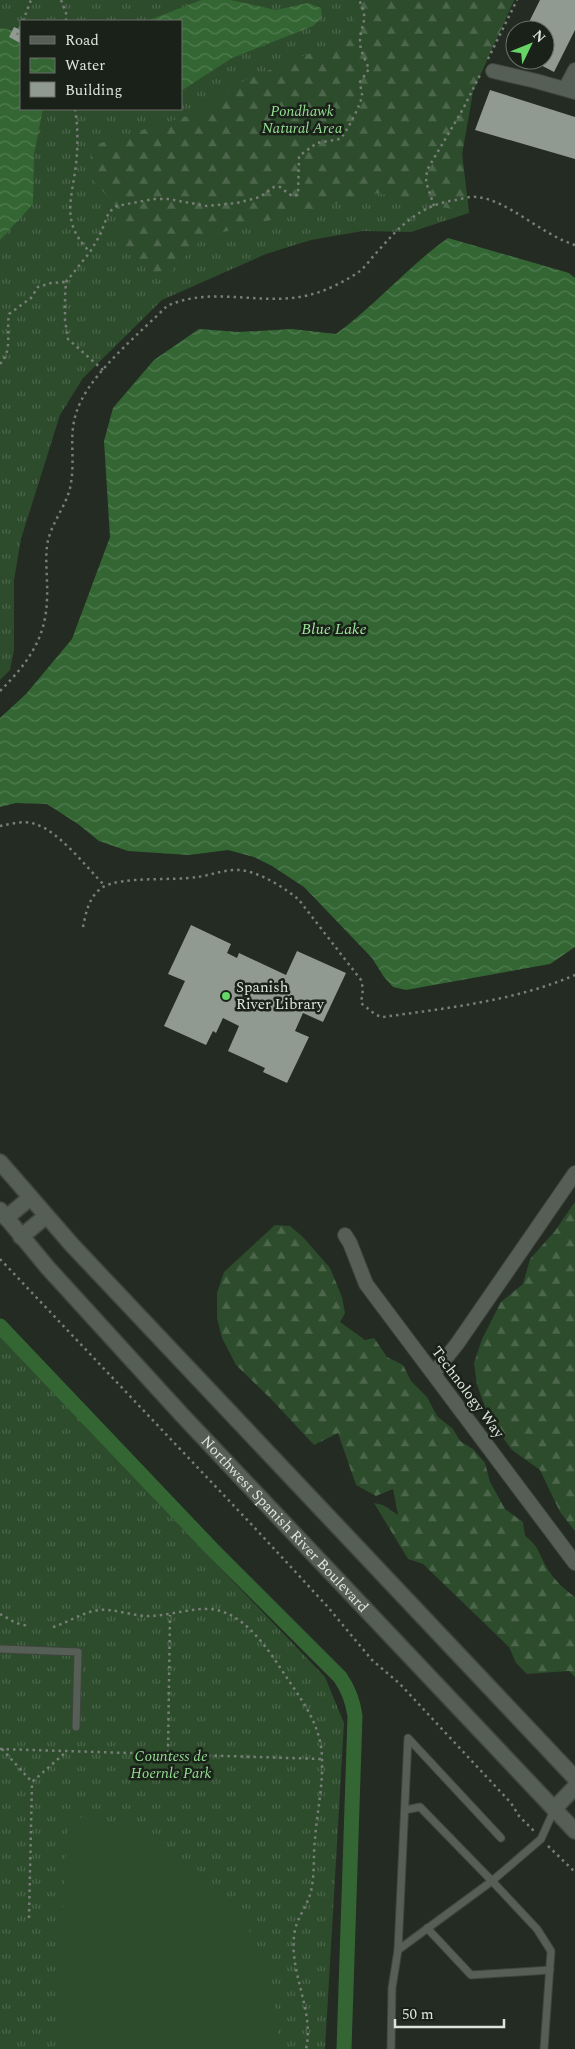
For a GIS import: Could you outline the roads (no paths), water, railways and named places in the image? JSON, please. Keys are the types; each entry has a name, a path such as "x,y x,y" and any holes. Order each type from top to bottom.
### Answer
{"main road":[{"path":"0,1162 46,1216 575,1778"},
{"path":"3,1214 30,1198"},
{"name":"Northwest Spanish River Boulevard","path":"3,1214 182,1415 574,1828"},
{"path":"22,1237 46,1216"},
{"path":"554,1809 575,1787"}],"street":[{"path":"493,71 570,91 575,70"},
{"path":"434,1373 457,1344 575,1173"},
{"name":"Technology Way","path":"345,1235 350,1242 366,1284 575,1563"}],"lane":[{"path":"0,1649 78,1652 76,1726"},
{"path":"391,2049 392,1988 398,1950 408,1738 501,1838"},
{"path":"405,1810 420,1807 537,1930 551,1951 544,2049"},
{"path":"398,1950 492,1881 541,1839 554,1809"},
{"path":"427,1928 471,1975 550,1970"}],"water":[{"path":"201,0 231,0 276,10 308,3 321,8 322,17 313,26 232,58 182,90 182,20 150,20"},
{"path":"0,28 15,31 20,35 20,110 43,110 34,154 33,204 0,240"},
{"name":"Blue Lake","path":"448,238 569,273 575,278 575,947 550,964 406,990 393,987 372,958 304,887 272,866 254,857 228,850 189,855 128,851 99,841 78,824 47,804 16,803 0,807 0,718 26,694 72,639 110,537 104,441 113,408 154,360 199,329 239,332 292,329 336,334"}],"waterway":[{"path":"0,1326 212,1549 340,1677 348,1691 355,1716 344,2049"}],"place":[{"name":"Spanish River Library","path":"226,996"}],"park label":[{"name":"Pondhawk Natural Area","path":"302,120"},
{"name":"Countess de Hoernle Park","path":"171,1764"}]}
